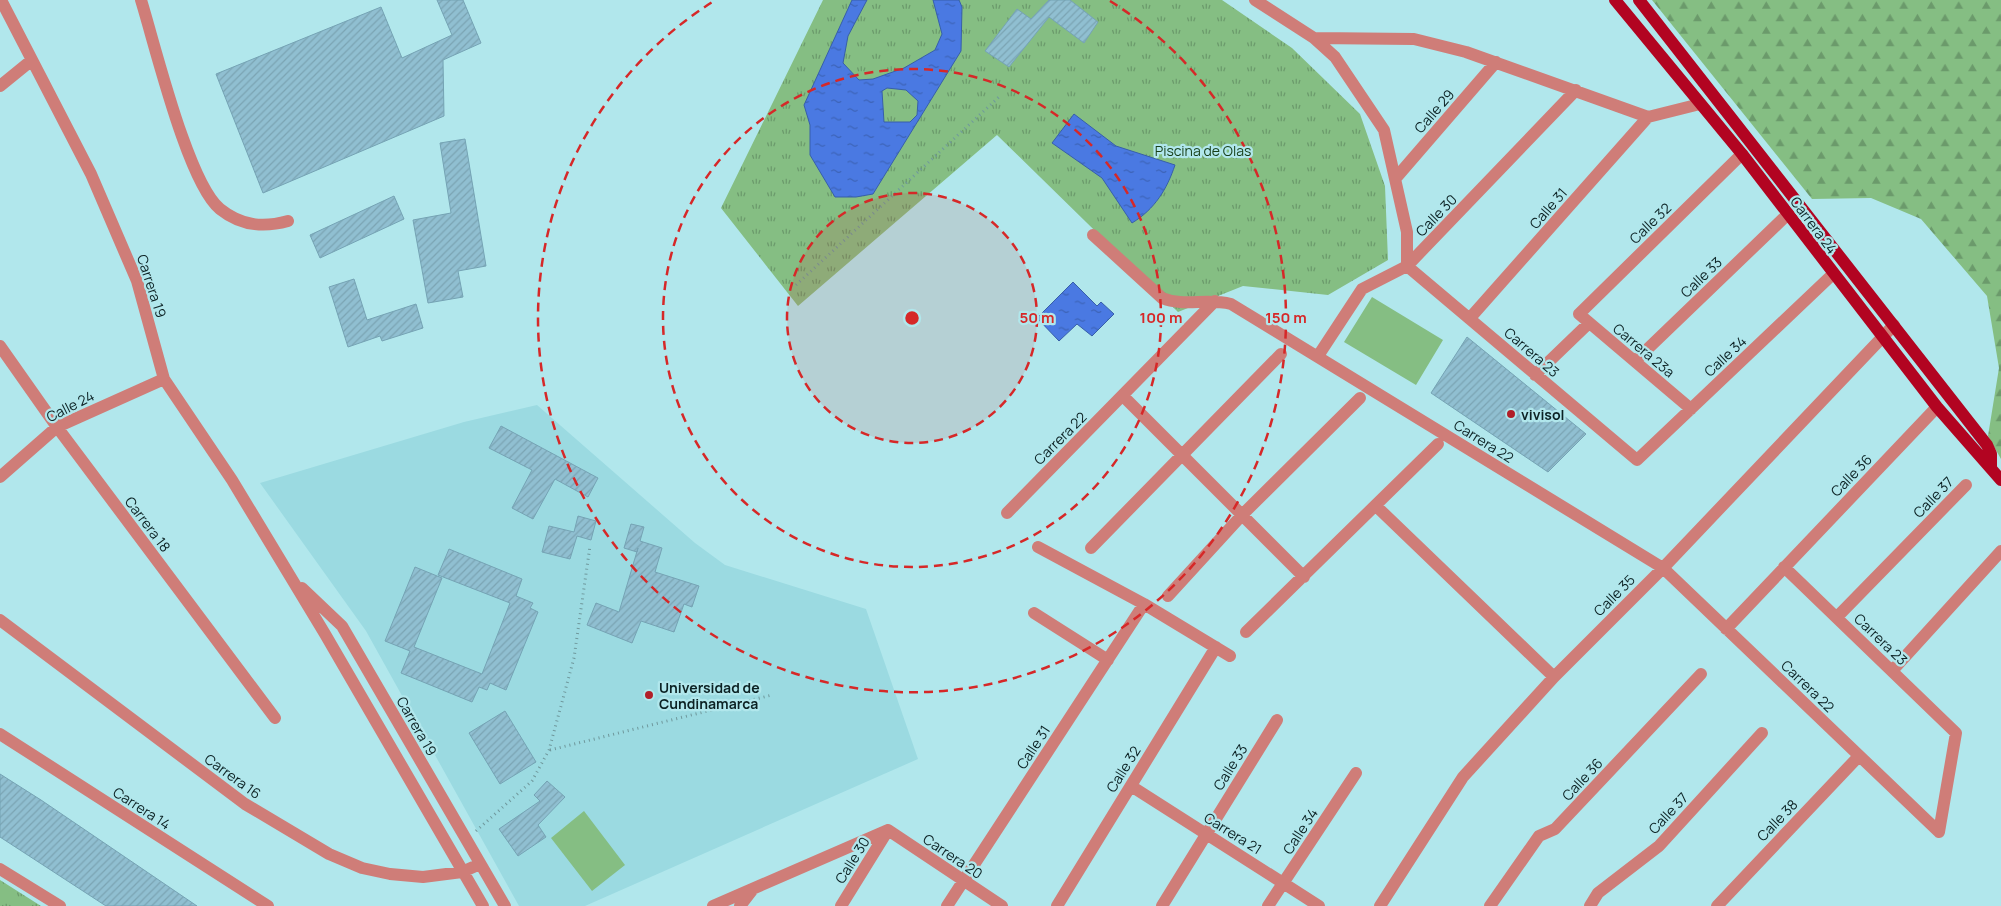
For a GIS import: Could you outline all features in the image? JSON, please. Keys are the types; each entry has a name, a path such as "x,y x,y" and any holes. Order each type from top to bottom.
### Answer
{"main road":[{"name":"Carrera 24","path":"1615,0 1742,154 1937,407 2001,480"},
{"name":"Carrera 24","path":"1639,0 1987,445 1991,454 1991,467"}],"street":[{"name":"Carrera 19","path":"1,0 91,174 137,280 164,378 232,480 330,643 483,906"},
{"path":"142,0 182,136 202,186 219,209 240,222 255,226 270,226 288,222"},
{"path":"1255,0 1314,38 1335,57 1384,130 1406,232 1407,266"},
{"path":"1314,38 1414,39 1466,52 1648,117 1700,104"},
{"path":"0,86 32,60"},
{"name":"Calle 29","path":"1395,179 1496,62"},
{"name":"Calle 30","path":"1318,356 1362,289 1407,266 1576,90"},
{"name":"Calle 31","path":"1470,318 1648,117"},
{"name":"Calle 32","path":"1579,314 1742,154"},
{"name":"Calle 33","path":"1634,361 1788,214"},
{"path":"1093,235 1162,298 1172,302 1215,300"},
{"name":"Carrera 23","path":"1407,266 1637,460"},
{"name":"Calle 34","path":"1637,460 1833,274"},
{"name":"Carrera 22","path":"1007,513 1215,300 1231,304 1663,568 1939,832"},
{"name":"Carrera 23a","path":"1579,314 1691,409"},
{"path":"1534,375 1589,323"},
{"name":"Calle 35","path":"1380,906 1464,777 1554,677 1663,568 1894,325"},
{"name":"Carrera 18","path":"0,346 56,427 275,718"},
{"path":"1091,548 1281,354"},
{"name":"Calle 24","path":"0,477 56,427 164,378"},
{"path":"1122,396 1243,514 1304,577"},
{"path":"1168,596 1243,514 1360,398"},
{"name":"Calle 36","path":"1726,629 1937,407"},
{"path":"1246,632 1438,444"},
{"name":"Calle 37","path":"1837,617 1966,485"},
{"path":"1376,506 1554,677"},
{"path":"1038,547 1144,604 1230,656"},
{"path":"1892,671 2001,551"},
{"name":"Carrera 23","path":"1784,567 1956,733 1939,832"},
{"name":"Carrera 19","path":"287,574 342,626 505,906"},
{"name":"Calle 31","path":"947,906 1144,604"},
{"path":"1034,613 1108,660"},
{"name":"Carrera 16","path":"0,620 245,804 329,854 362,868 390,874 423,877 462,872 480,864"},
{"name":"Calle 32","path":"1057,906 1216,648"},
{"name":"Calle 36","path":"1490,906 1539,836 1555,829 1701,674"},
{"name":"Calle 33","path":"1162,906 1277,720"},
{"name":"Calle 37","path":"1590,906 1598,893 1659,846 1762,733"},
{"name":"Carrera 14","path":"0,734 268,906"},
{"name":"Calle 38","path":"1717,906 1859,756"},
{"name":"Calle 34","path":"1268,906 1356,773"},
{"name":"Carrera 21","path":"1131,786 1319,906"},
{"path":"713,906 888,830"},
{"name":"Calle 30","path":"841,906 888,830"},
{"name":"Carrera 20","path":"888,830 1002,906"},
{"path":"0,869 60,906"},
{"path":"740,906 755,887"}],"path":[{"path":"796,284 999,97"},
{"path":"465,837 503,809 532,781 550,750 574,658 590,546"},
{"path":"550,750 772,695"}],"shaded area":[{"name":"Universidad de Cundinamarca","path":"537,405 695,543 725,565 866,609 918,759 585,906 519,906 366,631 260,483 464,422"}],"green space":[{"name":"Piscina de Olas","path":"823,0 1222,0 1292,48 1360,114 1385,186 1388,260 1328,295 1243,286 1178,312 997,135 798,306 721,208"},
{"path":"1652,0 2001,0 2001,459 1988,436 1999,368 1987,296 1921,219 1871,198 1812,199"},
{"path":"1372,297 1443,340 1416,385 1344,342"},
{"path":"584,811 625,865 592,891 551,838"},
{"path":"0,880 41,906 0,906"}],"water":[{"path":"852,0 867,0 848,36 843,63 859,80 873,79 904,68 935,50 942,34 933,0 959,0 962,7 961,51 873,194 856,197 835,197 810,155 810,125 804,105","holes":["887,88 906,90 918,101 917,115 910,122 884,122 882,91"]},
{"path":"1074,114 1116,146 1175,165 1164,190 1154,205 1132,223 1102,178 1052,143"},
{"path":"1073,282 1097,306 1101,302 1114,314 1092,336 1077,324 1059,341 1037,318"}],"building":[{"path":"437,0 463,0 481,43 443,60 444,116 263,193 216,74 381,7 402,58 452,35"},
{"path":"1049,0 1070,0 1098,22 1084,43 1049,17 1009,67 985,51 1017,9 1031,19"},
{"path":"465,139 486,266 458,271 463,297 428,303 413,220 451,213 440,143"},
{"path":"394,196 404,219 320,258 310,235"},
{"path":"354,279 367,320 416,304 423,328 382,341 380,336 348,347 329,287"},
{"name":"vivisol","path":"1467,337 1586,434 1548,472 1431,393"},
{"path":"501,426 598,478 588,497 555,479 533,519 512,508 532,470 489,448"},
{"path":"578,516 596,521 591,540 577,536 570,559 542,552 549,526 574,532"},
{"path":"631,524 644,527 640,541 662,548 655,572 699,586 692,607 684,604 674,632 641,621 632,643 587,625 596,603 619,612 637,552 624,548"},
{"path":"449,549 522,579 516,596 533,603 530,608 538,612 506,690 490,683 487,690 479,687 472,702 401,673 410,651 385,641 415,567 442,578 414,647 482,674 510,603 438,575"},
{"path":"505,711 536,762 500,784 469,733"},
{"path":"0,774 197,906 106,906 0,837"},
{"path":"547,781 565,797 538,825 546,837 518,856 499,829 540,801 534,795"}],"place":[{"name":"vivisol","path":"1511,414"},
{"name":"Universidad de Cundinamarca","path":"649,695"}]}
